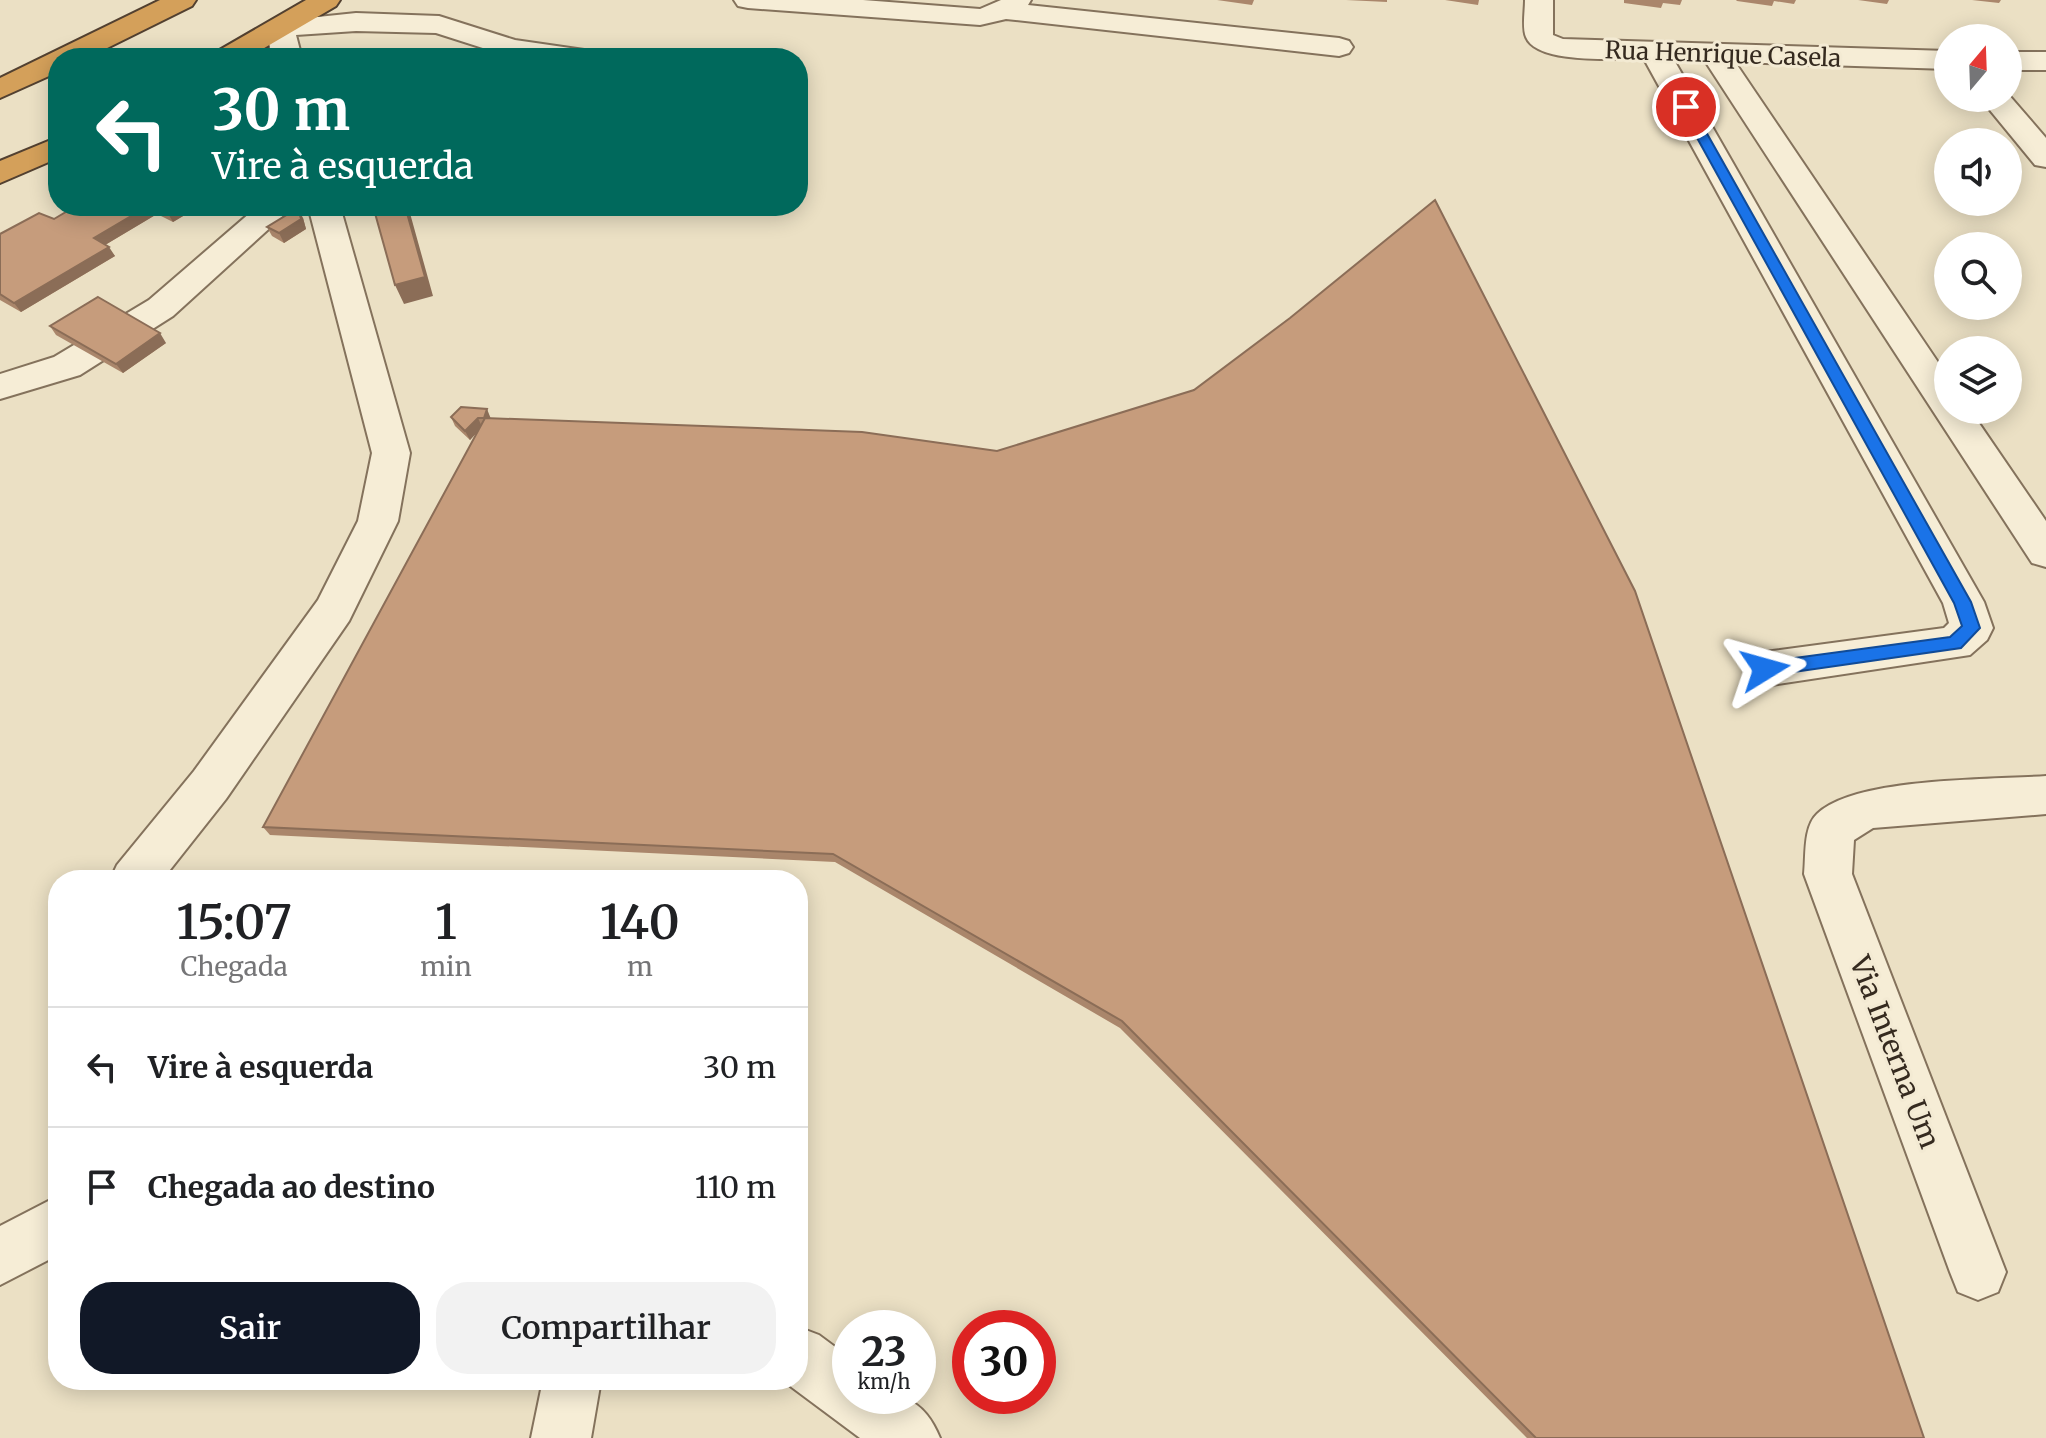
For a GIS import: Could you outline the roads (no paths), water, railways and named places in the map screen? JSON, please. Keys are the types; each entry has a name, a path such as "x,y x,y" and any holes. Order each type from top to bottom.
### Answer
{"highway":[{"path":"84,48 182,0"},
{"path":"244,48 326,0"},
{"path":"0,89 48,66"},
{"path":"0,173 48,151"}],"street":[{"path":"417,0 439,25"},
{"path":"748,0 980,17 1012,6 1339,47"},
{"name":"Rua Henrique Casela","path":"1539,0 1539,36 1545,43 1575,50 1934,60"},
{"path":"285,48 280,28 369,21 439,25 511,48"},
{"path":"1655,52 1963,602 1972,628 1955,643 1765,669"},
{"path":"1714,53 1934,384"},
{"path":"2022,61 2046,61"},
{"path":"2007,112 2046,158"},
{"path":"0,387 67,366 161,308 267,216"},
{"path":"142,870 210,785 334,610 378,521 391,453 327,216"},
{"path":"1961,424 2046,552"},
{"name":"Via Interna Um","path":"1978,1272 1828,874 1832,829 1865,809 2046,795"},
{"path":"0,1257 48,1230"},
{"path":"808,1363 832,1381"},
{"path":"561,1438 570,1390"},
{"path":"877,1414 910,1438"}]}
